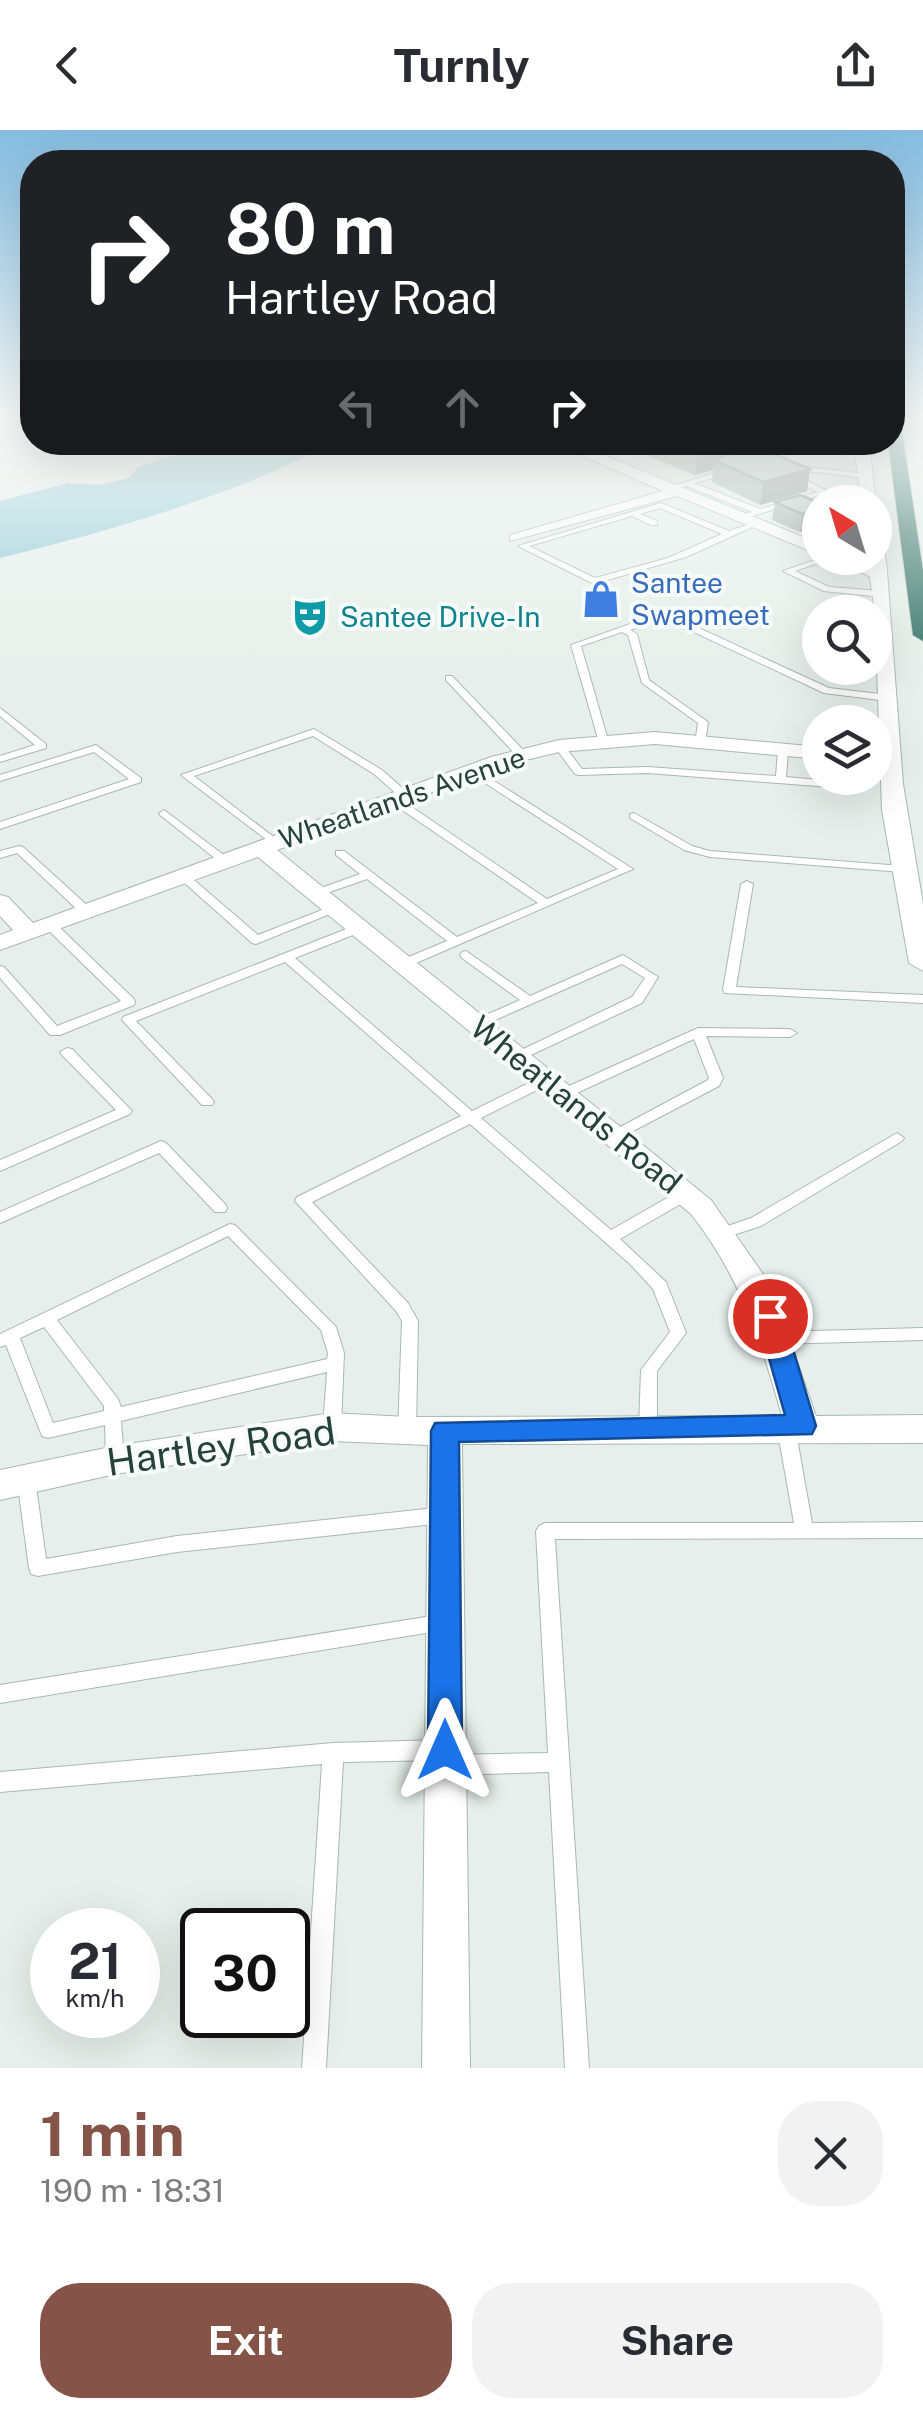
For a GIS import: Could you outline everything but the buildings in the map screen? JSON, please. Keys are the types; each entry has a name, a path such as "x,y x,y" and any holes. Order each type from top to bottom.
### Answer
{"highway":[{"path":"904,503 923,634"}],"street":[{"path":"516,538 627,503"},
{"path":"715,503 802,542"},
{"path":"865,575 880,584"},
{"path":"879,575 887,705"},
{"name":"Wheatlands Avenue","path":"0,943 472,770 559,746 655,738 802,752"},
{"path":"889,795 923,962"},
{"name":"Wheatlands Road","path":"268,845 359,928 686,1194 724,1233 763,1294 794,1426"},
{"path":"0,902 40,928"},
{"name":"Hartley Road","path":"13,1482 115,1460 332,1427 426,1431 923,1428"},
{"path":"426,1431 445,1515 446,2068"}],"lane":[{"path":"726,533 661,505 522,546 594,581 698,549 726,533 752,518 793,503"},
{"path":"632,513 654,523"},
{"path":"610,520 625,526"},
{"path":"802,566 787,571 827,589 880,584"},
{"path":"602,740 576,644 664,615 826,691 888,698"},
{"path":"622,629 632,634 644,681 703,722 700,744"},
{"path":"449,678 522,755"},
{"path":"0,711 42,746 0,759"},
{"path":"268,845 186,775 314,732 378,772 399,797 546,904"},
{"path":"559,746 579,772 648,770 802,782"},
{"path":"0,778 96,748 137,780 0,826"},
{"path":"781,780 783,750"},
{"path":"403,964 627,869 472,770"},
{"path":"164,813 225,861"},
{"path":"634,816 688,848 710,854 902,869"},
{"path":"0,855 19,849 86,912"},
{"path":"340,853 456,942"},
{"path":"183,876 256,940 368,874"},
{"path":"747,884 729,990 923,1000"},
{"path":"0,970 54,1032 129,1002 40,928"},
{"path":"207,1102 128,1020 359,928"},
{"path":"466,955 529,1001"},
{"path":"287,957 610,1237 660,1286 678,1333 649,1370 648,1428"},
{"path":"477,1024 623,959 652,978 637,1000 518,1057"},
{"path":"426,1431 410,1321 402,1306 302,1200 472,1117 698,1032 790,1033"},
{"path":"614,1136 714,1084 716,1078 698,1032"},
{"path":"0,1166 125,1111 68,1052"},
{"path":"724,1233 756,1222 897,1138"},
{"path":"0,1218 162,1146 220,1208"},
{"path":"610,1237 686,1194"},
{"path":"332,1427 336,1364 328,1327 230,1229 6,1339 48,1430 336,1364"},
{"path":"47,1318 112,1404 115,1460"},
{"path":"776,1338 923,1334"},
{"path":"794,1426 804,1530"},
{"path":"13,1482 38,1568 177,1544 445,1515"},
{"path":"577,2068 545,1531 923,1530"},
{"path":"0,1694 445,1622"},
{"path":"0,1782 333,1753 559,1762"},
{"path":"314,2068 333,1753"}],"water":[{"path":"0,503 188,503 127,524 0,558"}],"place":[{"name":"Santee Swapmeet","path":"601,599"},
{"name":"Santee Drive-In","path":"310,617"}],"route":[{"path":"445,1750 445,1431 802,1426 770,1316"}]}
